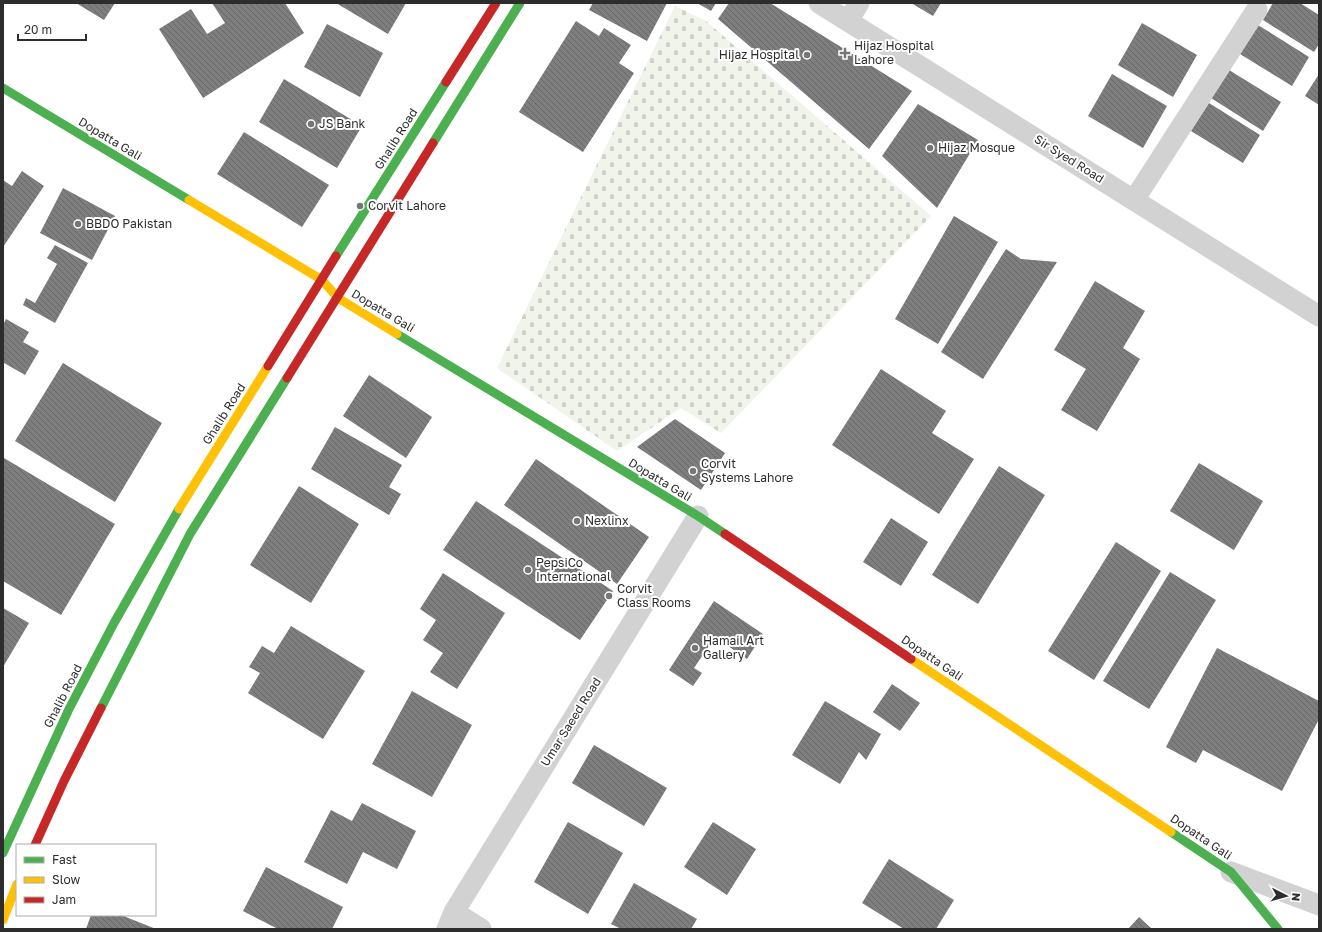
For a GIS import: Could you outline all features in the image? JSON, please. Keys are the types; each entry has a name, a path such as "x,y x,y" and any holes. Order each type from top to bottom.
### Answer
{"street":[{"name":"Ghalib Road","path":"34,844 181,527 322,280 496,3"},
{"name":"Ghalib Road","path":"3,853 69,709 114,623 338,298 520,3"},
{"name":"Sir Syed Road","path":"820,3 1319,316"},
{"path":"848,21 859,3"},
{"path":"1134,200 1256,9"},
{"name":"Dopatta Gali","path":"3,88 322,280 338,298 698,516 1231,872 1278,929"},
{"name":"Umar Saeed Road","path":"450,920 698,516"},
{"path":"1231,872 1319,905"},
{"path":"3,920 16,887"},
{"path":"450,920 480,929"}],"green space":[{"path":"675,6 706,21 931,216 721,433 681,408 617,451 497,368"}],"building":[{"path":"76,3 115,3 104,20"},
{"path":"212,3 285,3 304,33 203,98 159,29 191,9 207,34 225,23"},
{"path":"336,3 406,3 388,34"},
{"path":"593,3 667,3 647,41 589,10"},
{"path":"697,3 716,3 711,11"},
{"name":"Hijaz Hospital","path":"729,3 770,3 912,91 869,149 718,19"},
{"path":"911,3 941,3 933,16"},
{"path":"1273,3 1300,3 1319,15 1319,44 1314,52 1263,20"},
{"path":"576,21 599,36 604,28 631,45 619,63 634,73 583,152 519,112"},
{"path":"1142,23 1197,55 1173,97 1118,65"},
{"path":"327,24 383,53 360,97 304,67"},
{"path":"1258,25 1309,57 1292,86 1240,54"},
{"path":"1229,70 1281,102 1263,131 1211,98"},
{"path":"1112,74 1167,106 1143,148 1088,116"},
{"path":"1319,74 1319,105 1305,96"},
{"name":"JS Bank","path":"284,79 362,126 337,168 259,122"},
{"path":"1209,103 1260,135 1243,163 1191,131"},
{"name":"Hijaz Mosque","path":"918,104 978,140 937,208 882,156"},
{"path":"244,132 329,185 302,227 217,174"},
{"path":"22,171 44,186 3,247 3,180 12,186"},
{"name":"BBDO Pakistan","path":"63,188 115,216 92,260 40,233"},
{"path":"954,216 998,242 938,344 895,319"},
{"path":"55,245 88,263 55,323 23,305 26,298 35,303 57,264 47,258"},
{"path":"1006,249 1021,259 1057,262 983,379 941,352"},
{"path":"1095,281 1145,311 1123,348 1140,359 1097,431 1061,410 1086,369 1054,350"},
{"path":"6,319 29,332 23,342 39,351 25,375 4,363 3,365 3,325"},
{"path":"63,363 162,423 115,502 15,441"},
{"path":"881,369 946,411 932,433 974,459 939,514 832,445"},
{"path":"369,375 432,417 406,458 343,416"},
{"name":"Corvit Systems Lahore","path":"675,419 725,453 701,490 637,447"},
{"path":"335,427 402,465 389,487 401,494 389,515 311,469"},
{"path":"4,458 115,524 61,615 3,581"},
{"name":"Nexlinx","path":"536,459 649,537 617,584 504,505"},
{"path":"1199,463 1263,501 1234,550 1170,511"},
{"path":"999,466 1045,495 978,604 932,575"},
{"path":"299,486 359,524 311,603 250,565"},
{"name":"PepsiCo International","path":"476,501 613,591 580,640 443,550"},
{"path":"891,518 928,542 901,586 863,562"},
{"path":"1116,542 1161,571 1094,680 1048,651"},
{"path":"1170,572 1216,600 1149,709 1103,681"},
{"path":"443,573 505,613 457,689 430,672 443,653 423,640 436,620 420,609"},
{"name":"Hamail Art Gallery","path":"714,601 763,634 747,659 715,637 694,668 702,673 693,686 669,670"},
{"path":"3,608 29,623 3,667"},
{"path":"291,626 365,671 323,739 248,693 260,673 249,667 262,646 274,653"},
{"path":"1217,648 1319,701 1319,719 1282,791 1203,750 1196,763 1166,747"},
{"path":"892,684 920,703 900,731 873,712"},
{"path":"412,691 472,725 432,797 372,764"},
{"path":"825,701 881,734 866,760 859,752 840,784 792,755"},
{"path":"594,745 667,788 644,826 572,783"},
{"path":"362,803 416,831 397,869 363,852 347,884 304,862 331,810 352,821"},
{"path":"568,822 623,853 588,914 534,882"},
{"path":"713,822 756,849 727,895 684,867"},
{"path":"889,859 954,900 936,929 904,929 862,903"},
{"path":"266,867 343,907 332,929 278,929 243,911"},
{"path":"634,883 697,919 691,929 621,929 611,924"},
{"path":"91,916 124,916 156,929 86,929"},
{"path":"1139,917 1152,929 1128,929"}],"traffic: fast":[{"path":"433,143 520,3"},
{"path":"336,256 446,82"},
{"path":"3,88 189,200"},
{"path":"397,334 698,516 725,534"},
{"path":"101,708 190,534 287,378"},
{"path":"3,853 69,709 114,623 179,509"},
{"path":"1171,832 1231,872 1278,929"}],"traffic: slow":[{"path":"189,200 322,280 338,298 397,334"},
{"path":"179,509 268,366"},
{"path":"911,659 1171,832"},
{"path":"3,920 16,887"}],"traffic: jam":[{"path":"446,82 496,3"},
{"path":"287,378 433,143"},
{"path":"268,366 336,256"},
{"path":"725,534 911,659"},
{"path":"35,844 64,781 101,708"}],"place":[{"name":"Hijaz Hospital Lahore","path":"845,53"},
{"name":"Hijaz Hospital","path":"807,55"},
{"name":"JS Bank","path":"311,124"},
{"name":"Hijaz Mosque","path":"930,148"},
{"name":"Corvit Lahore","path":"360,206"},
{"name":"BBDO Pakistan","path":"78,224"},
{"name":"Corvit Systems Lahore","path":"693,471"},
{"name":"Nexlinx","path":"577,521"},
{"name":"PepsiCo International","path":"528,570"},
{"name":"Corvit Class Rooms","path":"609,596"},
{"name":"Hamail Art Gallery","path":"695,648"}]}
